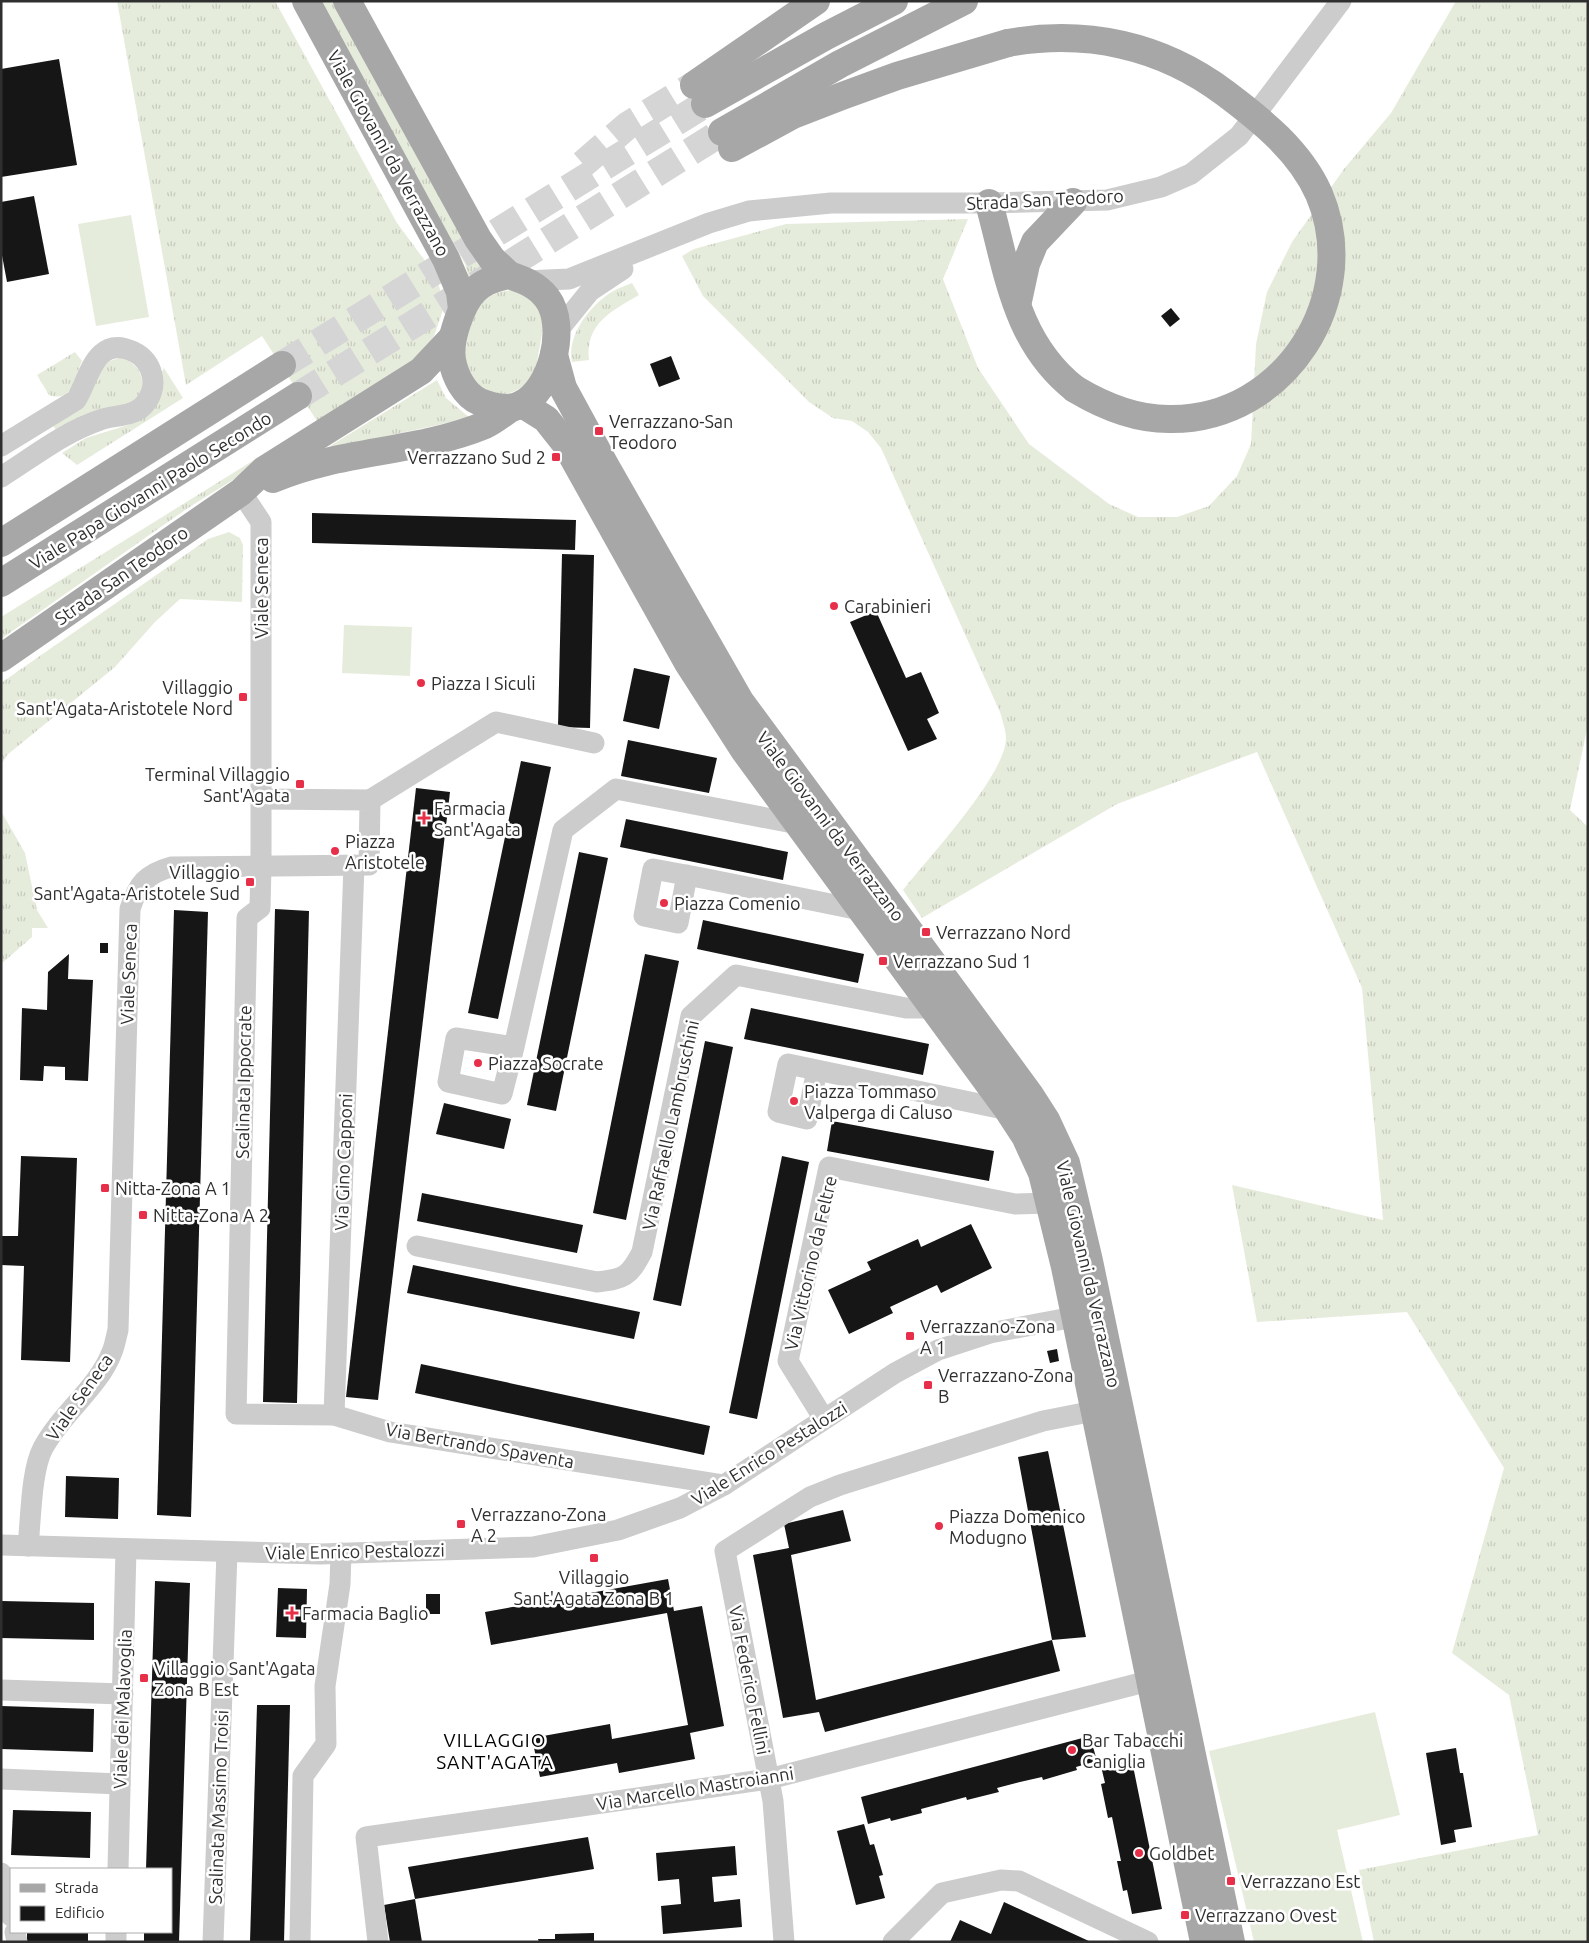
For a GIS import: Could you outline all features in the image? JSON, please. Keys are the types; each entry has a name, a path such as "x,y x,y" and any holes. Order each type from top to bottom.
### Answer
{"main road":[{"name":"Viale Giovanni da Verrazzano","path":"306,1 446,259 460,292 462,309"},
{"path":"347,1 478,239 492,259 517,278 538,288 548,299 555,314 555,344 543,382 516,406 492,407 475,400 466,391 455,372 452,338 462,309 474,290 485,282 517,278"},
{"path":"816,1 699,95 826,36 894,1"},
{"path":"964,1 840,64 727,140 897,76 1008,43 1054,36 1103,40 1150,51 1194,72 1233,100 1278,137 1293,153 1318,194 1326,219 1331,246 1332,267 1322,314 1314,332 1298,356 1283,373 1243,402 1219,412 1173,419 1150,418 1124,412 1093,400 1075,389 1063,380 1040,354 1023,325 989,203"},
{"path":"1017,307 1024,271 1035,242 1073,202"},
{"name":"Strada San Teodoro","path":"1,658 241,492 264,470 422,371 452,338"},
{"name":"Viale Giovanni da Verrazzano","path":"555,344 563,388 740,701 1030,1095 1046,1120 1054,1168 1088,1315 1162,1677 1204,1942"},
{"name":"Viale Papa Giovanni Paolo Secondo","path":"1,543 282,365"},
{"name":"Viale Papa Giovanni Paolo Secondo","path":"1,583 298,396"},
{"name":"Viale Giovanni da Verrazzano","path":"516,406 546,419 565,443 688,663 744,750 934,1008 1025,1136 1054,1168"},
{"name":"Strada San Teodoro","path":"241,492 290,471 324,461 448,437 486,424 516,406"},
{"name":"Viale Giovanni da Verrazzano","path":"1054,1168 1049,1203 1088,1315 1094,1412 1231,1942"}],"street":[{"name":"Strada San Teodoro","path":"517,278 569,280 669,238 749,211 830,203 1073,202 1107,200 1144,192 1176,181 1210,162 1239,136 1341,1"},
{"name":"Strada San Teodoro","path":"555,344 590,291 669,238"},
{"path":"1,446 76,400 83,390 94,360 108,351 116,349 132,351 146,361 150,368 153,384 152,393 136,412 102,419 79,428 1,478"},
{"name":"Viale Seneca","path":"28,1546 38,1462 43,1449 52,1432 100,1372 112,1353 118,1330 130,909 134,896 141,883 155,872 171,867 261,866 261,522 241,492"},
{"path":"260,799 370,800 496,722 594,743"},
{"path":"514,1047 564,830 616,789 798,824"},
{"path":"261,866 369,865 370,800"},
{"name":"Via Gino Capponi","path":"334,1415 354,865"},
{"name":"Scalinata Ippocrate","path":"236,1414 247,918 260,908 261,866"},
{"path":"695,877 860,910"},
{"name":"Via Raffaello Lambruschini","path":"417,1246 597,1282 621,1279 633,1270 642,1252 691,1016 736,975 906,1008 934,1008"},
{"path":"824,1071 1008,1110"},
{"name":"Via Vittorino da Feltre","path":"824,1419 788,1361 829,1168 1015,1204 1049,1203"},
{"name":"Viale Enrico Pestalozzi","path":"1,1545 340,1554 533,1547 618,1530 680,1508 724,1484 895,1373 938,1350 990,1333 1088,1315"},
{"name":"Via Federico Fellini","path":"784,1942 773,1801 726,1552 810,1497 1043,1421 1094,1412"},
{"name":"Via Bertrando Spaventa","path":"236,1414 334,1415 390,1432 724,1484"},
{"name":"Viale dei Malavoglia","path":"118,1868 126,1549"},
{"name":"Scalinata Massimo Troisi","path":"214,1942 227,1552"},
{"path":"300,1942 304,1776 326,1744 325,1686 340,1584 340,1554"},
{"name":"Via Marcello Mastroianni","path":"378,1942 366,1837 769,1779 1162,1677"},
{"path":"1,1690 123,1694"},
{"path":"1,1779 120,1784"},
{"path":"893,1942 942,1893 1001,1880 1019,1881 1148,1942"},
{"path":"5,1881 10,1910"}],"green space":[{"path":"117,1 275,1 397,223 437,277 444,307 434,336 413,367 188,508 1,639 1,617 317,421 262,336 186,385"},
{"path":"320,1 334,1 486,268 469,279 465,264 407,163"},
{"path":"1456,1 1588,1 1588,724 1570,810 1588,827 1588,1942 1374,1942 1359,1870 1538,1835 1509,1695 1452,1653 1504,1468 1407,1312 1257,1322 1232,1185 1383,1220 1362,988 1257,752 1117,804 922,918 903,890 964,816 993,773 1003,754 1006,738 1000,712 881,448 868,432 852,421 833,418 809,402 703,296 682,256 694,249 786,224 968,219 943,279 978,368 1029,444 1109,504 1138,517 1177,517 1209,506 1237,476 1251,444 1256,344 1267,292 1292,242 1344,169 1391,113"},
{"path":"131,215 149,317 96,326 78,224"},
{"path":"632,283 639,295 610,313 596,327 591,336 589,360 572,362 571,352 576,333 592,308 607,295"},
{"path":"513,290 526,297 540,310 543,327 540,346 537,363 531,378 519,389 503,394 495,393 479,386 467,368 465,355 469,331 476,311 482,303 500,292"},
{"path":"75,352 82,361 72,387 63,395 57,397 49,395 37,375"},
{"path":"120,358 134,365 141,376 144,387 135,402 58,432 53,426 109,361"},
{"path":"164,368 183,398 77,465 62,453 86,438 131,424"},
{"path":"437,380 446,398 470,418 332,448 330,446"},
{"path":"229,532 240,538 243,545 242,602 180,599 155,622 115,667 7,755 1,765 1,683 208,539"},
{"path":"344,625 412,627 410,676 342,673"},
{"path":"1,811 25,853 37,910 48,928 32,928 32,937 1,964"},
{"path":"1375,1712 1400,1815 1337,1830 1363,1942 1254,1942 1209,1751"}],"building":[{"path":"59,59 77,165 1,177 1,69"},
{"path":"34,196 49,274 7,282 1,250 1,202"},
{"path":"1171,308 1180,319 1170,327 1161,316"},
{"path":"671,356 680,379 659,387 650,364"},
{"path":"312,513 576,520 575,550 312,543"},
{"path":"562,554 594,555 590,728 558,727"},
{"path":"876,611 906,678 921,672 939,713 927,719 937,739 908,751 850,622"},
{"path":"634,668 670,676 659,729 623,721"},
{"path":"628,740 717,758 709,793 621,776"},
{"path":"521,761 551,767 498,1019 468,1013"},
{"path":"416,788 450,792 378,1400 346,1397"},
{"path":"626,819 788,852 783,880 620,847"},
{"path":"579,852 608,858 556,1111 527,1105"},
{"path":"275,909 309,911 297,1403 263,1402"},
{"path":"174,910 208,912 191,1517 157,1515"},
{"path":"703,920 864,954 858,983 697,949"},
{"path":"100,943 108,943 108,953 100,953"},
{"path":"69,954 68,979 93,980 88,1081 65,1080 65,1067 44,1066 43,1081 20,1080 22,1008 47,1010 48,972"},
{"path":"645,954 679,961 626,1220 593,1213"},
{"path":"751,1008 929,1044 923,1075 744,1039"},
{"path":"705,1041 733,1047 681,1306 653,1300"},
{"path":"444,1103 511,1119 504,1149 436,1134"},
{"path":"832,1121 994,1151 989,1181 827,1151"},
{"path":"21,1156 77,1158 70,1362 21,1360 24,1266 1,1265 1,1236 18,1236"},
{"path":"782,1156 809,1162 757,1419 729,1413"},
{"path":"422,1193 583,1225 577,1253 417,1221"},
{"path":"971,1224 992,1268 941,1293 937,1285 890,1307 893,1313 849,1334 828,1290 871,1270 867,1262 918,1239 921,1247"},
{"path":"413,1265 640,1312 634,1339 407,1293"},
{"path":"1057,1349 1059,1361 1050,1363 1047,1351"},
{"path":"421,1364 710,1426 704,1455 415,1393"},
{"path":"1048,1451 1086,1637 1052,1640 1018,1457"},
{"path":"66,1476 119,1478 118,1519 65,1517"},
{"path":"843,1510 851,1541 791,1555 816,1700 1052,1640 1060,1671 825,1732 819,1712 783,1718 753,1555 789,1548 784,1524"},
{"path":"668,1579 674,1611 702,1606 724,1726 690,1733 695,1759 619,1773 617,1763 540,1777 532,1738 610,1724 612,1739 688,1725 667,1613 491,1645 485,1612"},
{"path":"155,1581 190,1583 179,1942 144,1942 144,1933 172,1933 172,1868 146,1868"},
{"name":"Farmacia Baglio","path":"278,1588 307,1589 306,1638 276,1637"},
{"path":"426,1594 440,1594 440,1614 426,1614"},
{"path":"1,1601 94,1603 94,1640 1,1638"},
{"path":"257,1705 290,1705 284,1942 250,1942"},
{"path":"1,1706 94,1709 93,1752 1,1749"},
{"path":"1090,1736 1097,1761 1076,1767 1077,1770 1043,1780 1042,1777 997,1788 999,1792 967,1800 966,1797 921,1809 922,1813 891,1821 890,1818 868,1824 861,1797"},
{"path":"1456,1748 1460,1773 1463,1773 1472,1827 1454,1830 1456,1842 1441,1845 1426,1753"},
{"path":"1131,1756 1162,1909 1132,1914 1127,1890 1123,1891 1117,1861 1121,1861 1112,1817 1108,1818 1101,1784 1105,1783 1100,1762"},
{"path":"13,1810 91,1812 90,1858 11,1855"},
{"path":"864,1824 870,1845 874,1844 883,1875 879,1876 885,1898 856,1905 837,1831"},
{"path":"588,1837 594,1869 415,1899 408,1867"},
{"path":"735,1846 737,1875 712,1877 714,1902 740,1899 742,1927 663,1934 661,1906 681,1904 679,1879 658,1881 656,1853"},
{"path":"415,1899 422,1942 390,1942 384,1905"},
{"path":"1004,1902 1091,1942 950,1942 960,1920 991,1934"},
{"path":"27,1933 88,1933 88,1942 27,1942"},
{"path":"594,1933 594,1942 539,1942 538,1939 555,1939 555,1934"}],"tunnel":[{"path":"583,164 627,126 694,85"},
{"path":"282,365 705,104"},
{"path":"298,396 722,132"}],"place":[{"name":"Verrazzano-San Teodoro","path":"599,431"},
{"name":"Verrazzano Sud 2","path":"556,457"},
{"name":"Carabinieri","path":"834,606"},
{"name":"Piazza I Siculi","path":"421,683"},
{"name":"Villaggio Sant'Agata-Aristotele Nord","path":"243,697"},
{"name":"Terminal Villaggio Sant'Agata","path":"300,784"},
{"name":"Farmacia Sant'Agata","path":"424,818"},
{"name":"Piazza Aristotele","path":"335,851"},
{"name":"Villaggio Sant'Agata-Aristotele Sud","path":"250,882"},
{"name":"Piazza Comenio","path":"664,903"},
{"name":"Verrazzano Nord","path":"926,932"},
{"name":"Verrazzano Sud 1","path":"883,961"},
{"name":"Piazza Socrate","path":"478,1063"},
{"name":"Piazza Tommaso Valperga di Caluso","path":"794,1101"},
{"name":"Nitta-Zona A 1","path":"105,1188"},
{"name":"Nitta-Zona A 2","path":"143,1215"},
{"name":"Verrazzano-Zona A 1","path":"910,1336"},
{"name":"Verrazzano-Zona B","path":"928,1385"},
{"name":"Verrazzano-Zona A 2","path":"461,1524"},
{"name":"Piazza Domenico Modugno","path":"939,1526"},
{"name":"Villaggio Sant'Agata Zona B 1","path":"594,1558"},
{"name":"Farmacia Baglio","path":"292,1613"},
{"name":"Villaggio Sant'Agata Zona B Est","path":"144,1678"},
{"name":"Bar Tabacchi Caniglia","path":"1072,1750"},
{"name":"Goldbet","path":"1139,1853"},
{"name":"Verrazzano Est","path":"1231,1881"},
{"name":"Verrazzano Ovest","path":"1185,1915"}],"district":[{"name":"VILLAGGIO SANT'AGATA","path":"495,1751"}]}
